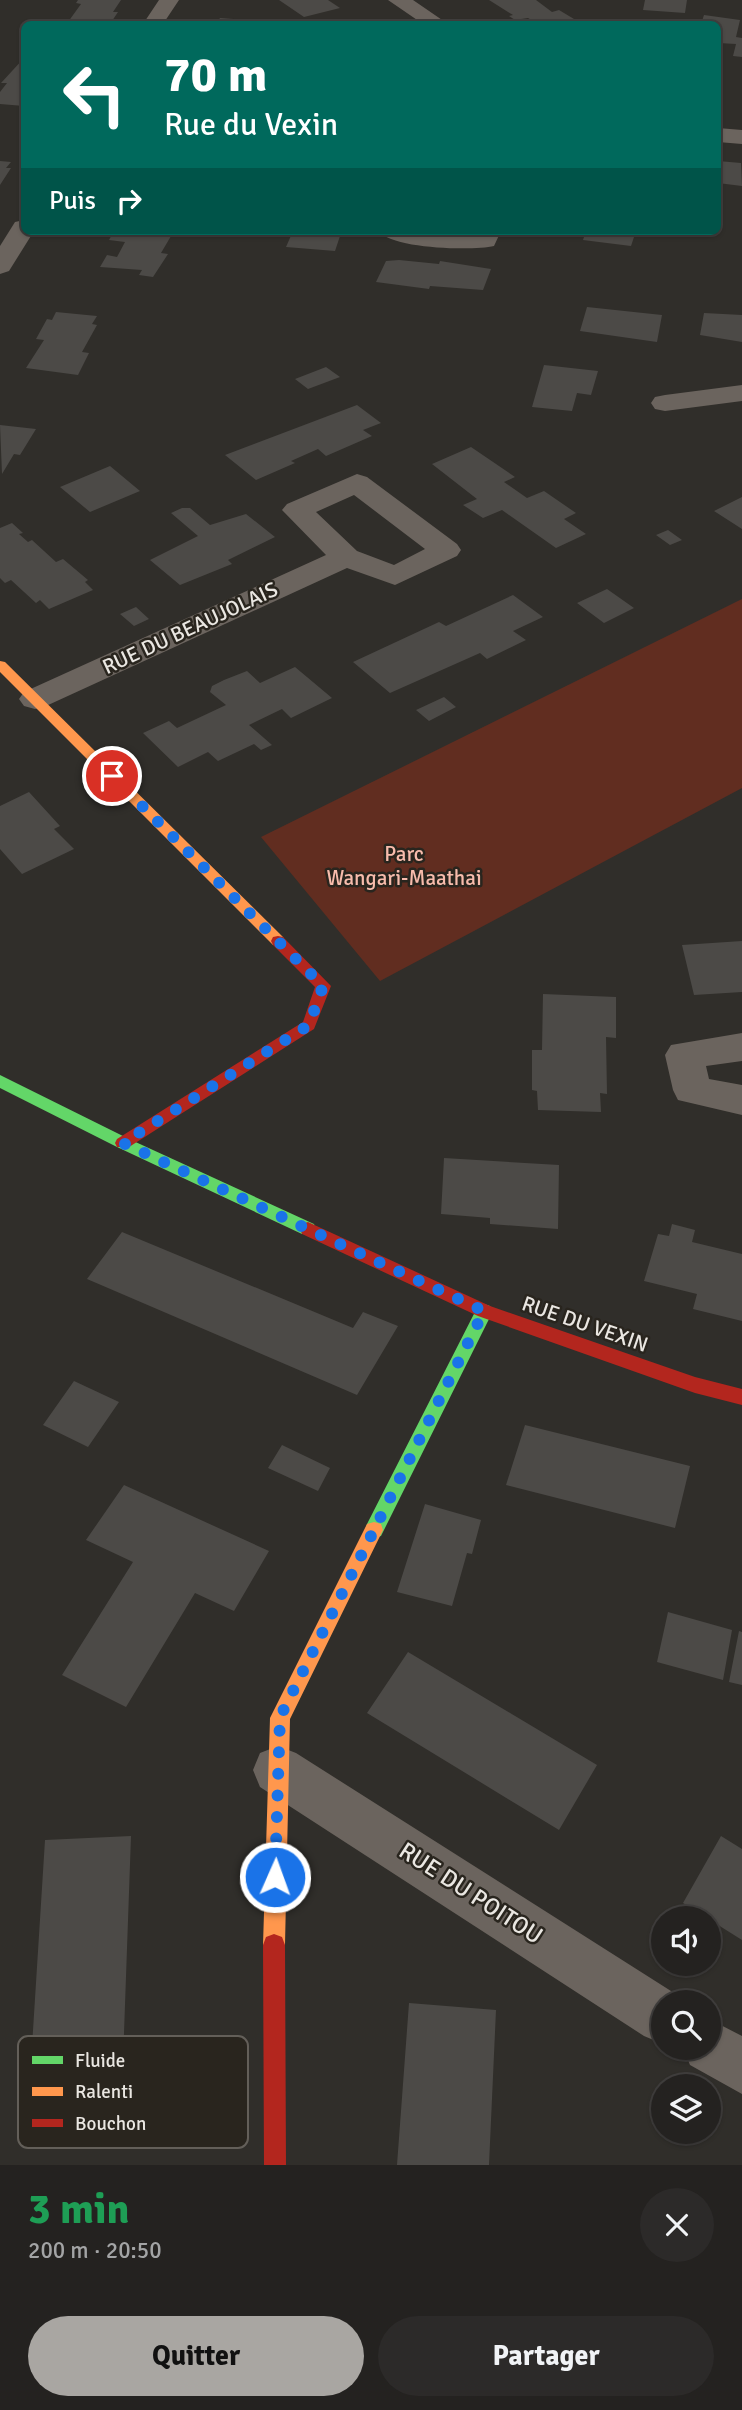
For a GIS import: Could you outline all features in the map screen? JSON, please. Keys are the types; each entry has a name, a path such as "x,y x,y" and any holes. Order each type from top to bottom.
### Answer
{"street":[{"path":"155,21 169,0"},
{"path":"398,0 433,21"},
{"path":"721,135 742,137"},
{"path":"0,266 21,232"},
{"path":"401,235 480,242 485,241 487,235"},
{"path":"666,403 742,393"},
{"name":"RUE DU BEAUJOLAIS","path":"35,699 346,556"},
{"path":"0,665 323,986 309,1025 123,1143"},
{"path":"742,1047 684,1055 692,1090 742,1100"},
{"name":"RUE DU VEXIN","path":"0,1082 123,1143 484,1311 695,1385 742,1397"},
{"path":"275,2165 274,1904 280,1717 484,1311"},
{"name":"RUE DU POITOU","path":"278,1770 651,2009"},
{"path":"721,2054 742,2067"}],"green space":[{"name":"Parc Wangari-Maathai","path":"742,599 742,788 380,981 261,837"}],"building":[{"path":"78,0 121,0 113,12 118,12 112,21 69,21 81,4 76,3"},
{"path":"279,0 328,0 340,8 304,17"},
{"path":"489,0 536,0 552,12 559,10 577,21 533,21 528,18 515,20 509,16 513,15"},
{"path":"645,0 687,0 685,13 643,10"},
{"path":"704,15 740,20 736,37 742,38 742,57 733,56 736,44 721,43 721,21 702,21"},
{"path":"220,18 247,20 246,21 218,21"},
{"path":"21,61 21,106 0,104 0,92 7,83 1,83"},
{"path":"0,161 11,162 6,168 11,168 0,185"},
{"path":"721,161 741,163 742,186 721,183"},
{"path":"112,235 172,235 161,253 168,254 153,277 139,275 142,270 100,267 107,255 117,257 125,242 109,240"},
{"path":"291,235 340,235 335,251 286,247"},
{"path":"585,235 635,235 631,246 583,240"},
{"path":"386,261 439,264 440,261 491,269 483,290 430,286 429,289 376,282"},
{"path":"587,307 662,315 657,342 580,331"},
{"path":"56,312 97,316 92,324 97,325 82,352 89,353 78,375 26,368 44,340 36,339 47,319 52,320"},
{"path":"704,313 742,315 742,342 700,335"},
{"path":"544,365 598,371 591,395 577,393 572,411 532,407"},
{"path":"326,367 340,377 308,389 295,379"},
{"path":"357,405 381,423 363,430 372,436 326,456 318,449 291,461 295,463 256,480 225,455"},
{"path":"0,425 36,429 20,455 14,454 2,474"},
{"path":"471,447 515,477 504,482 527,498 544,491 576,513 564,519 586,534 556,548 502,510 483,518 463,505 477,499 432,464"},
{"path":"110,466 140,491 90,512 60,487"},
{"path":"742,497 742,529 714,511"},
{"path":"190,508 210,525 246,514 275,537 228,560 232,564 180,585 150,560 198,536 171,513"},
{"path":"12,523 28,542 32,540 56,562 63,559 88,580 85,582 93,590 49,609 40,600 36,603 11,580 5,583 0,578 0,528"},
{"path":"668,530 682,540 670,545 656,535"},
{"path":"607,589 634,608 604,623 577,603"},
{"path":"513,595 543,617 513,631 526,640 487,659 480,653 390,693 353,662 439,622 446,626"},
{"path":"136,607 149,619 134,626 120,614"},
{"path":"295,667 332,698 291,718 282,709 249,725 272,745 261,750 254,744 218,761 208,752 178,767 143,733 169,721 177,728 226,705 210,692 212,686 224,680 247,671 260,683"},
{"path":"444,697 456,707 429,721 416,710"},
{"path":"29,792 60,826 54,829 74,849 22,874 0,849 0,806"},
{"path":"742,941 742,992 694,995 682,945"},
{"path":"543,994 616,997 616,1038 606,1037 607,1094 600,1093 601,1112 538,1110 537,1091 532,1090 532,1050 542,1050"},
{"path":"444,1158 559,1165 558,1229 490,1224 490,1218 441,1214"},
{"path":"672,1224 695,1230 692,1242 742,1254 742,1321 693,1309 697,1294 644,1281 658,1234 669,1236"},
{"path":"122,1232 353,1328 363,1312 398,1326 357,1395 87,1279"},
{"path":"74,1381 119,1402 88,1447 43,1425"},
{"path":"525,1425 690,1466 675,1528 506,1485"},
{"path":"282,1445 330,1468 318,1491 268,1468"},
{"path":"124,1485 269,1551 234,1611 195,1593 126,1707 62,1675 133,1562 86,1540"},
{"path":"425,1504 481,1520 472,1554 467,1553 452,1606 397,1592"},
{"path":"668,1612 732,1630 723,1680 657,1662"},
{"path":"739,1631 742,1632 742,1685 729,1682"},
{"path":"408,1652 597,1765 559,1830 367,1713"},
{"path":"131,1836 124,2036 33,2036 45,1840"},
{"path":"721,1836 742,1849 742,1940 721,1927 721,1906 688,1906 683,1903"},
{"path":"409,2003 496,2010 489,2165 397,2165"}],"traffic: fast":[{"path":"0,1081 123,1143 308,1229"},
{"path":"374,1530 484,1311"}],"traffic: slow":[{"path":"0,665 278,941"},
{"path":"274,1945 280,1718 374,1530"}],"traffic: jam":[{"path":"123,1143 309,1025 323,986 278,941"},
{"path":"308,1229 484,1311 695,1385 742,1397"},
{"path":"274,1945 275,2165"}],"route":[{"path":"112,776 323,986 309,1025 123,1143 484,1311 280,1717 275,1877"}]}
